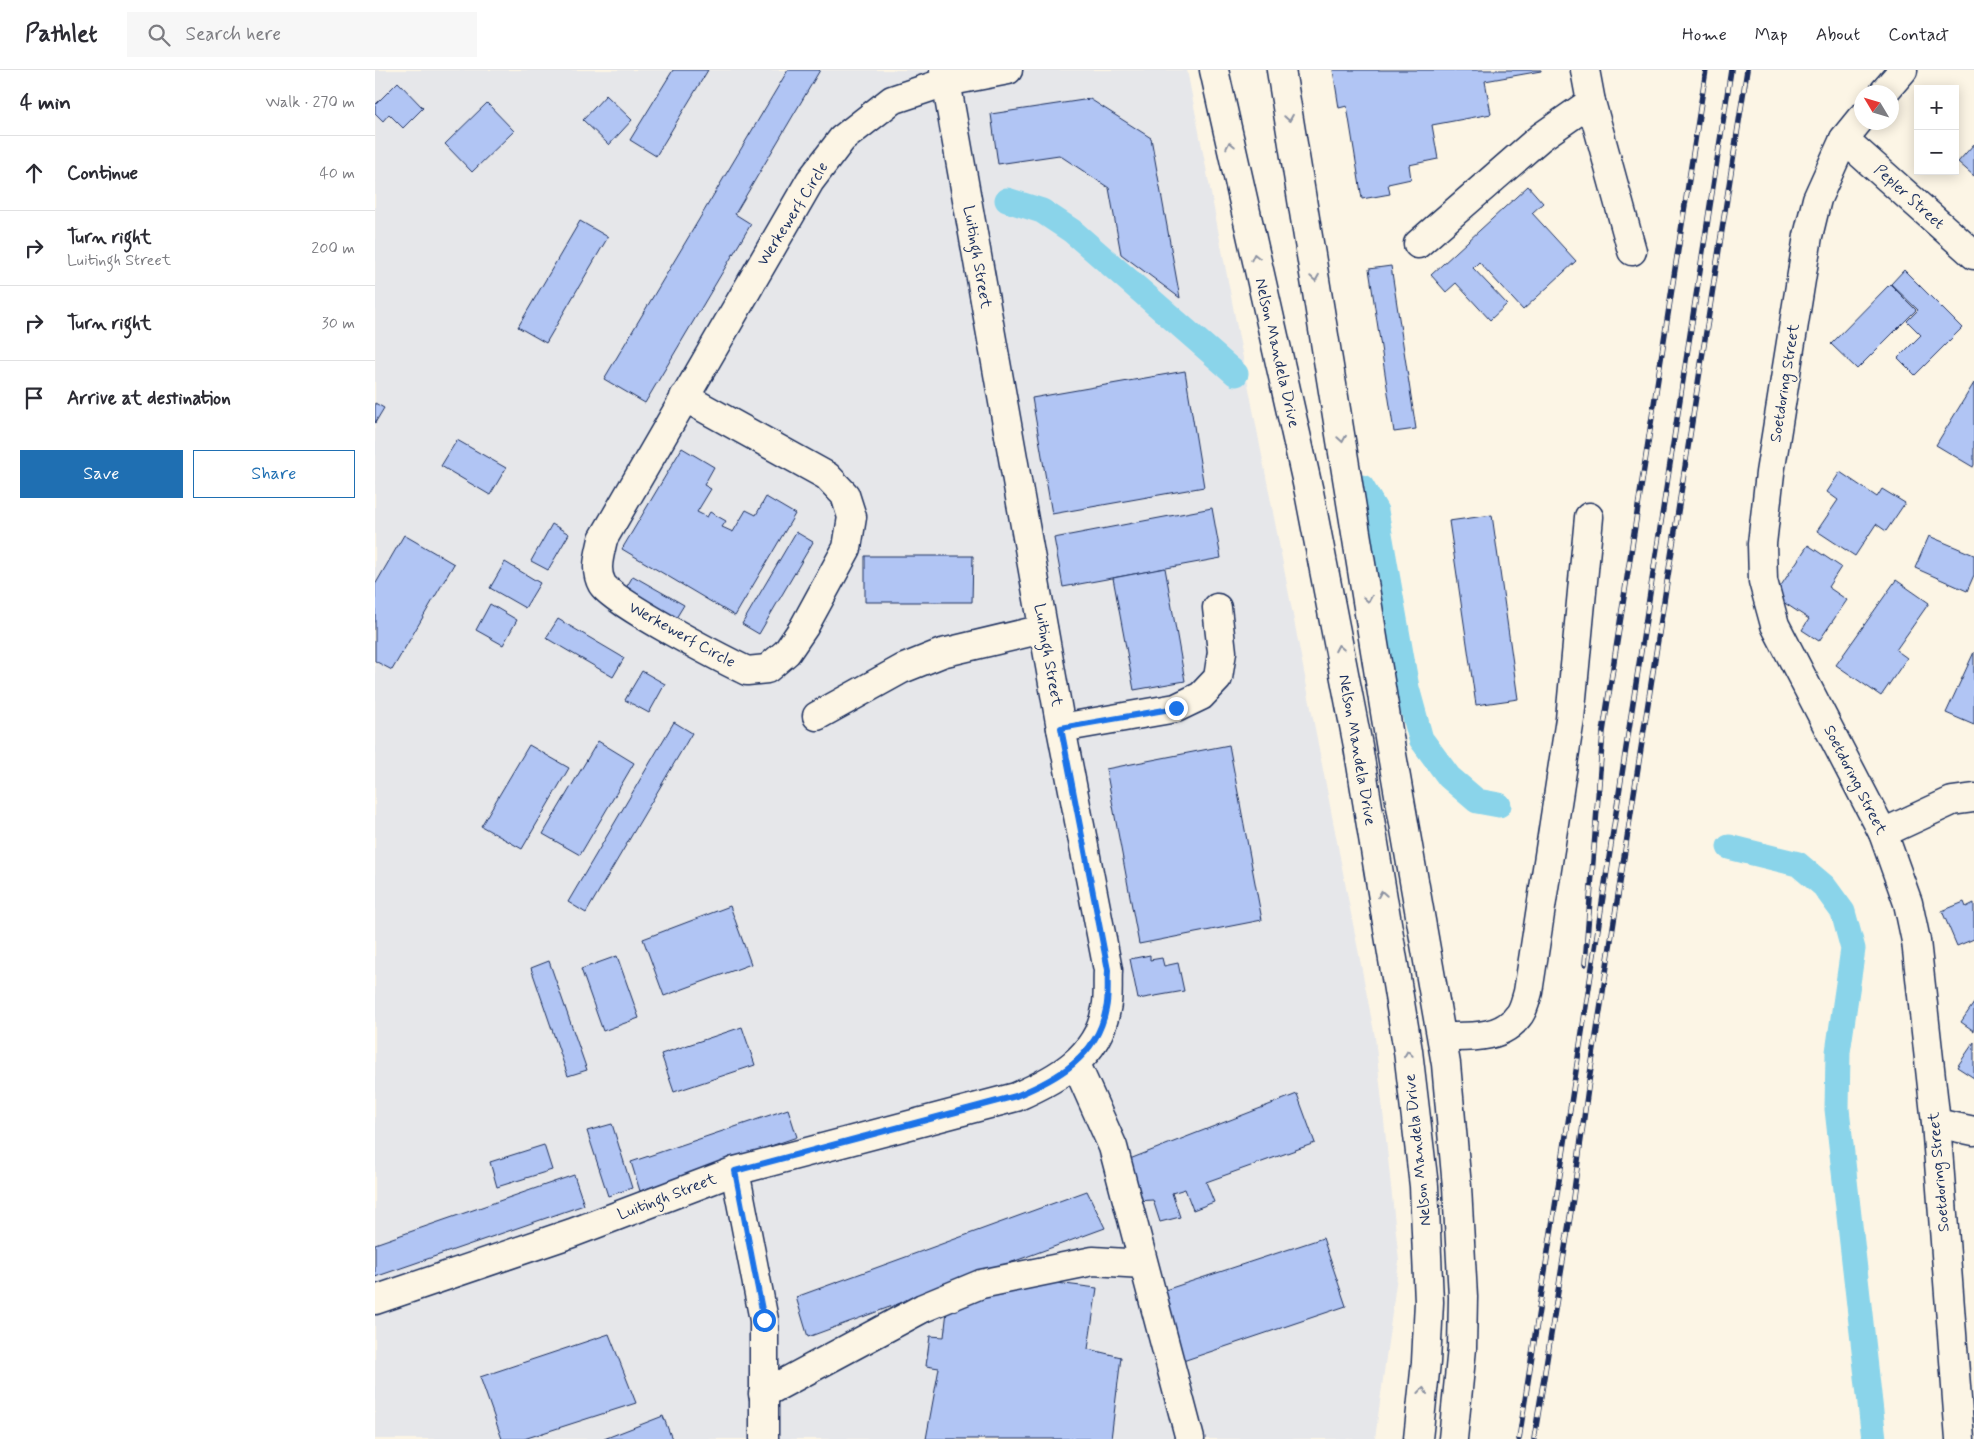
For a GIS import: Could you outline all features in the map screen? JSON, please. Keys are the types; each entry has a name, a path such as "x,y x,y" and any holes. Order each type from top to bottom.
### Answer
{"main road":[{"name":"Werkewerf Circle","path":"683,397 827,476 845,495 852,518 847,548 804,628 787,652 767,668 747,671 722,660 620,601 602,585 597,565 603,539 683,397 810,181 842,139 891,100 945,76 1008,70"},
{"name":"Nelson Mandela Drive","path":"1214,70 1309,492 1358,746 1407,1051 1424,1186 1429,1302 1427,1362 1418,1439"},
{"name":"Nelson Mandela Drive","path":"1281,70 1391,749 1446,1064 1456,1178 1463,1297 1462,1348 1453,1439"},
{"path":"1585,70 1591,102 1632,251"},
{"path":"1890,85 1903,70"},
{"name":"Luitingh Street","path":"375,1300 572,1233 735,1171 1016,1096 1050,1082 1076,1064 1095,1040 1106,1010 1108,970 1061,728 945,76"},
{"path":"1418,244 1541,137 1591,102"},
{"name":"Soetdoring Street","path":"1854,127 1844,139 1817,199 1808,236 1770,473 1762,544 1763,581 1775,625 1883,833 1907,903 1916,941 1936,1124 1960,1439"},
{"name":"Pepler Street","path":"1844,139 1974,256"},
{"path":"1442,1037 1484,1037 1502,1030 1520,1014 1528,992 1570,719 1589,517"},
{"path":"1061,728 1176,708 1201,696 1218,678 1222,652 1217,608"},
{"path":"817,716 902,670 942,653 1043,629"},
{"path":"1883,833 1952,801 1974,798"},
{"path":"1076,1064 1113,1147 1190,1439"},
{"path":"1936,1124 1974,1131"},
{"path":"735,1171 764,1320 763,1394 765,1439"},
{"path":"763,1394 923,1308 981,1284 1093,1261 1143,1264"}],"shaded area":[{"path":"375,70 1187,70 1375,1037 1399,1261 1375,1439 375,1439"}],"building":[{"path":"673,70 708,70 656,156 630,140"},
{"path":"788,70 820,70 735,214 751,224 645,403 604,379"},
{"path":"1333,70 1541,71 1485,81 1491,114 1432,125 1438,159 1409,165 1411,179 1388,184 1390,194 1362,199 1347,106 1339,108"},
{"path":"398,82 423,108 403,128 389,114 383,121 375,113 375,105"},
{"path":"606,95 632,120 609,145 583,120"},
{"path":"1090,99 1151,138 1180,298 1121,254 1109,188 1059,155 998,164 991,114"},
{"path":"487,103 514,131 472,172 445,144"},
{"path":"1974,144 1974,176 1959,161"},
{"path":"1528,186 1543,203 1532,213 1576,261 1523,310 1479,262 1473,268 1507,304 1490,320 1456,283 1446,292 1431,275"},
{"path":"580,221 608,237 546,343 518,327"},
{"path":"1391,266 1416,429 1394,432 1369,269"},
{"path":"1904,270 1962,328 1915,375 1898,358 1921,335 1907,321 1918,310 1891,284"},
{"path":"1890,284 1916,310 1857,369 1831,344"},
{"path":"1185,371 1204,487 1052,514 1032,398"},
{"path":"1974,383 1974,465 1973,467 1936,445"},
{"path":"375,403 384,408 375,423"},
{"path":"457,440 506,468 490,495 441,466"},
{"path":"682,448 714,467 704,485 711,489 697,512 707,517 710,512 726,521 722,527 733,532 746,510 756,515 766,497 795,514 735,616 622,549"},
{"path":"1840,472 1877,497 1882,489 1905,503 1886,531 1876,524 1855,556 1817,531 1838,500 1827,492"},
{"path":"1212,508 1221,558 1063,587 1054,538"},
{"path":"1492,515 1518,699 1476,705 1449,521"},
{"path":"552,524 569,534 548,570 531,561"},
{"path":"796,532 813,542 759,634 742,624"},
{"path":"404,535 454,564 392,670 375,661 375,585"},
{"path":"1929,536 1974,555 1974,575 1967,591 1915,568"},
{"path":"1808,545 1841,567 1828,587 1847,600 1819,641 1802,630 1809,619 1774,596"},
{"path":"865,556 973,556 972,602 865,602"},
{"path":"505,562 540,583 525,608 490,588"},
{"path":"1165,568 1185,681 1134,690 1113,578"},
{"path":"633,576 684,605 673,623 623,593"},
{"path":"1896,580 1929,603 1896,650 1907,658 1881,696 1836,665"},
{"path":"490,604 517,620 503,645 476,630"},
{"path":"558,619 624,658 613,677 546,638"},
{"path":"1974,652 1974,725 1946,713"},
{"path":"642,671 665,684 649,713 625,700"},
{"path":"674,722 692,733 586,913 568,902"},
{"path":"598,741 634,763 580,855 543,834"},
{"path":"529,745 569,768 522,849 481,826"},
{"path":"1229,745 1262,920 1139,944 1106,769"},
{"path":"1964,902 1966,907 1974,903 1974,939 1957,946 1942,911"},
{"path":"730,906 751,964 664,996 643,939"},
{"path":"1150,955 1150,960 1162,958 1164,966 1178,963 1184,991 1138,999 1130,959"},
{"path":"617,956 639,1018 603,1031 581,969"},
{"path":"549,961 587,1070 568,1076 531,968"},
{"path":"1974,1003 1974,1031 1961,1022"},
{"path":"742,1027 755,1065 674,1092 661,1054"},
{"path":"1974,1042 1974,1078 1957,1067"},
{"path":"1297,1094 1315,1143 1206,1182 1214,1202 1193,1210 1185,1189 1172,1193 1180,1217 1160,1222 1153,1200 1134,1201 1122,1162"},
{"path":"788,1109 797,1137 640,1191 631,1162"},
{"path":"612,1124 632,1188 608,1196 587,1131"},
{"path":"544,1145 552,1170 497,1187 490,1162"},
{"path":"574,1175 584,1205 375,1277 375,1244"},
{"path":"1087,1191 1105,1228 808,1337 796,1297"},
{"path":"1323,1238 1346,1306 1177,1363 1156,1293"},
{"path":"1024,1279 1097,1288 1088,1349 1121,1357 1111,1439 926,1439 939,1368 926,1366 930,1336 944,1337 948,1302"},
{"path":"609,1334 636,1403 524,1439 502,1439 480,1377"},
{"path":"663,1416 672,1439 604,1439"}],"waterway":[{"path":"1007,200 1042,211 1072,231 1236,374"},
{"path":"1362,487 1376,511 1407,688 1421,739 1449,777 1477,801 1499,805"},
{"path":"1729,847 1798,864 1824,886 1843,912 1853,949 1838,1052 1837,1109 1874,1439"}],"railway":[{"path":"1585,964 1603,732 1706,70"},
{"path":"1519,1439 1731,70"},
{"path":"1534,1439 1572,1205 1589,1081 1747,70"}],"route":[{"path":"764,1320 735,1171 1016,1096 1050,1082 1076,1064 1095,1040 1106,1010 1108,970 1061,728 1176,708"}]}
